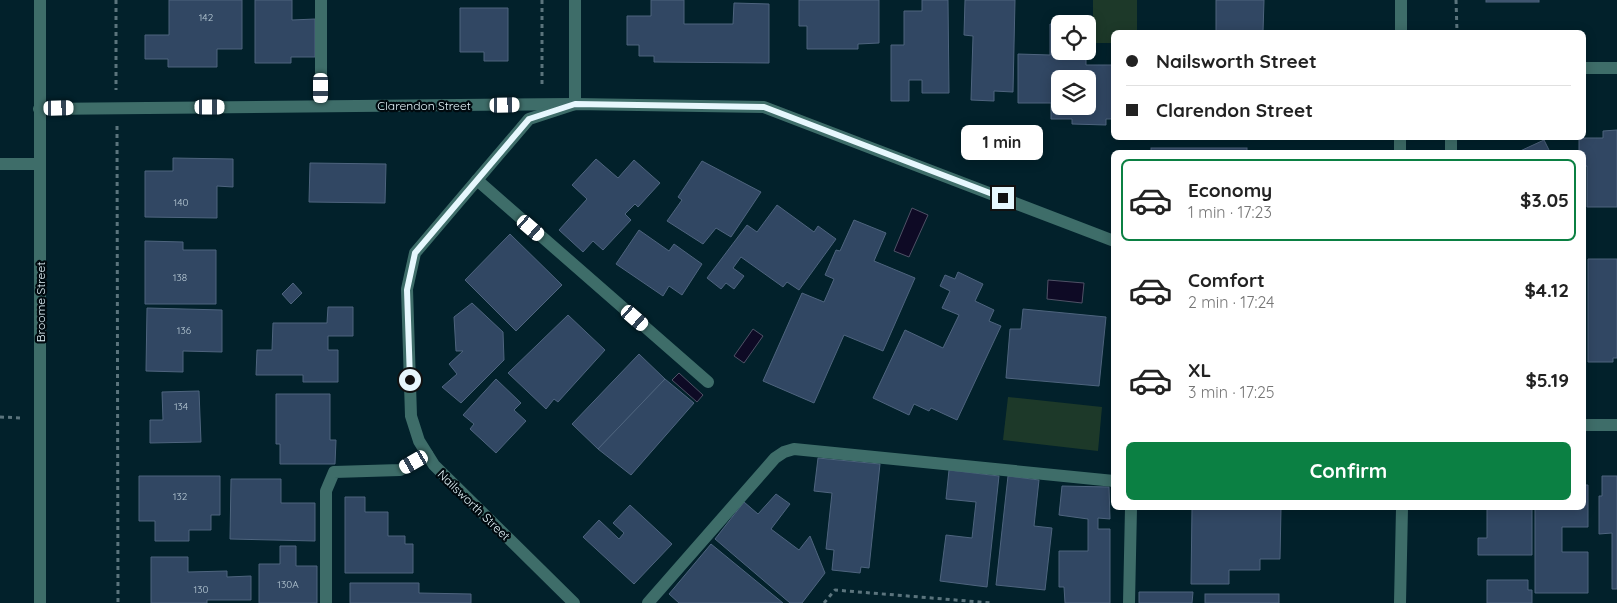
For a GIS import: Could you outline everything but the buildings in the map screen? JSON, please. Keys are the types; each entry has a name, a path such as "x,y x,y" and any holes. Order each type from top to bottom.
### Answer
{"street":[{"name":"Broome Street","path":"40,0 40,603"},
{"path":"321,0 321,106"},
{"path":"575,104 576,0"},
{"path":"1400,30 1401,0"},
{"path":"1586,68 1617,68"},
{"name":"Clarendon Street","path":"39,109 542,104 764,107 1111,240"},
{"name":"Nailsworth Street","path":"574,603 434,465 419,441 411,416 407,290 415,253 529,119 575,104"},
{"path":"0,164 39,164"},
{"path":"477,180 708,382"},
{"path":"1586,425 1617,425"},
{"path":"648,603 775,458 784,452 794,449 1111,481"},
{"path":"326,603 326,491 334,472 400,470 427,454"},
{"path":"1129,603 1131,510"},
{"path":"1400,603 1402,510"}],"path":[{"path":"116,0 118,603"},
{"path":"542,0 542,104"},
{"path":"1456,0 1457,30"},
{"path":"824,603 835,590 941,601 992,603"}],"green space":[{"path":"1093,0 1137,0 1137,30 1111,30 1111,43 1096,43 1096,15 1093,15"},
{"path":"1008,397 1102,407 1098,451 1003,440"}],"shaded area":[{"path":"912,208 928,215 909,257 894,251"},
{"path":"1048,280 1084,283 1082,303 1047,299"},
{"path":"753,329 763,336 744,363 734,356"},
{"path":"679,373 703,395 697,402 672,380"}],"route":[{"path":"410,380 407,290 415,253 529,119 575,104 764,107 1003,198"}]}
